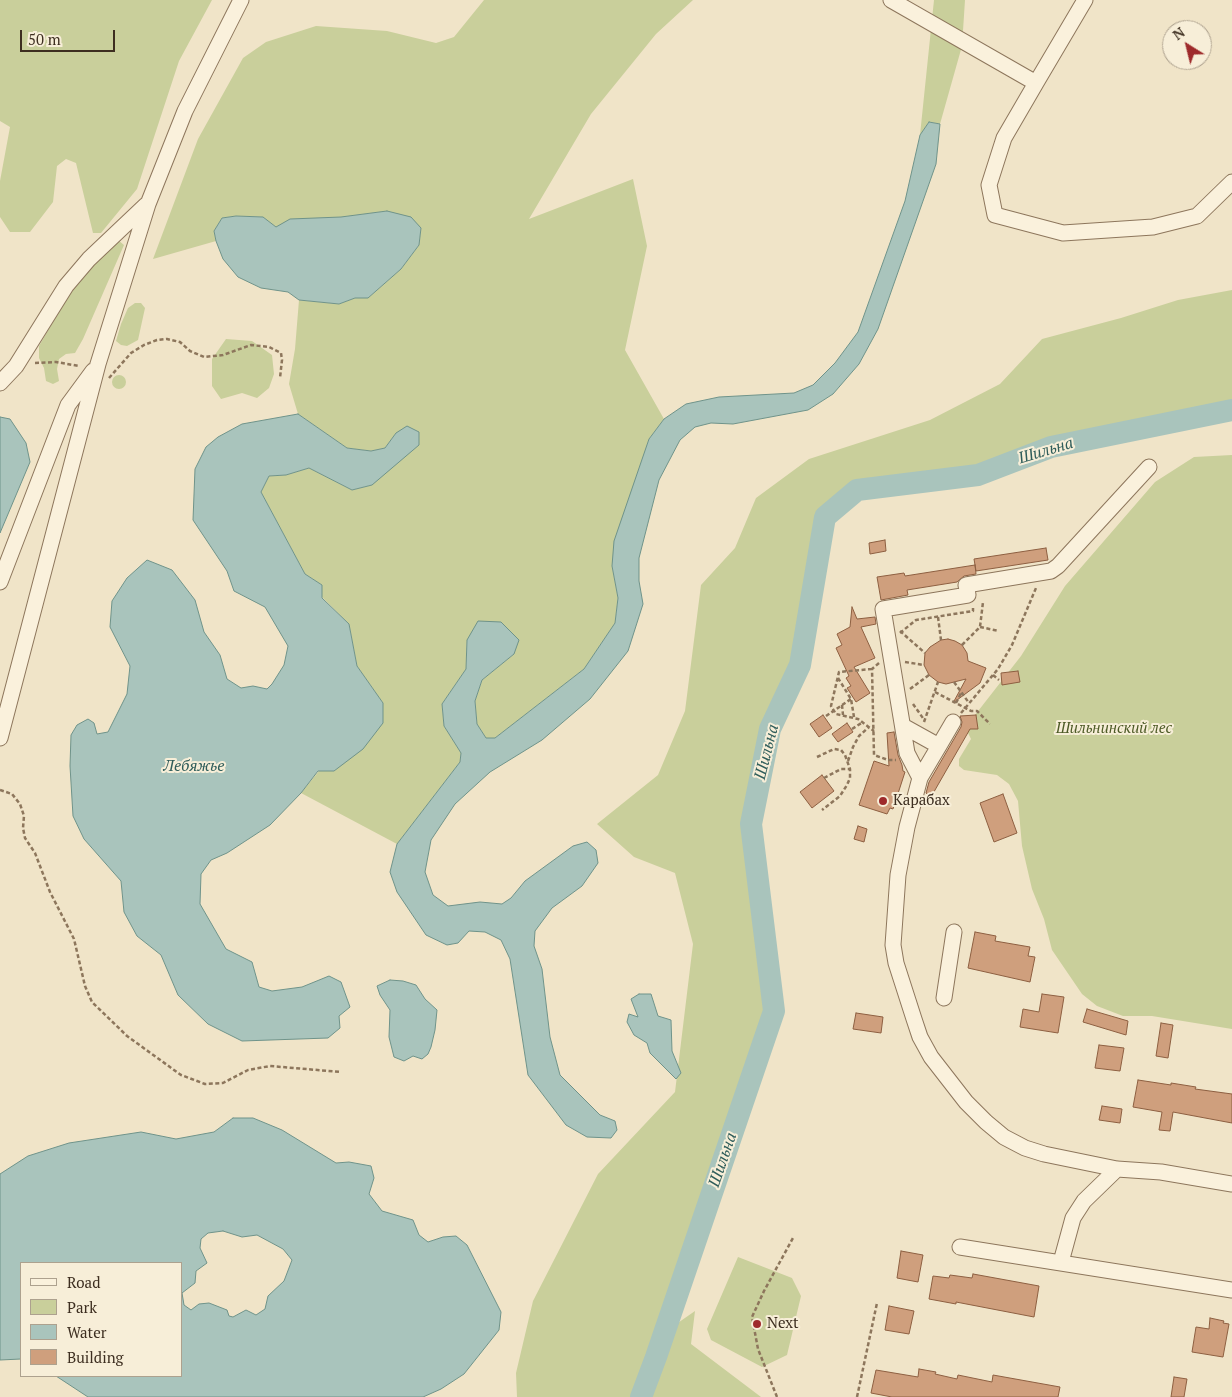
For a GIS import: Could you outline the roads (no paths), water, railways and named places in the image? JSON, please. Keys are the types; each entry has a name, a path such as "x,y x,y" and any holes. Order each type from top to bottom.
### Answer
{"street":[{"path":"0,738 98,364 148,204 185,111 241,0"},
{"path":"891,0 1036,83"},
{"path":"1086,0 1004,138 990,185 995,215 1063,233 1153,227 1197,216 1232,182"},
{"path":"0,383 16,366 66,286 89,259 148,204"},
{"path":"0,582 68,405 98,364"},
{"path":"920,778 907,753 897,654 883,609 968,595 966,585 1051,571 1058,566 1149,467"},
{"path":"953,722 920,778 902,848 893,945 896,963 920,1037 931,1057 966,1102 986,1122 1004,1137 1025,1148 1044,1154 1117,1169 1161,1172 1232,1184"},
{"path":"903,726 939,746"},
{"path":"944,998 954,932"},
{"path":"1060,1262 1073,1218 1084,1201 1117,1169"},
{"path":"960,1247 1232,1290"}],"water":[{"path":"929,122 940,124 936,164 878,329 859,364 833,394 808,410 733,424 711,423 695,427 680,440 659,480 639,558 639,581 643,604 628,651 590,699 542,740 490,772 455,804 431,840 425,872 433,895 448,906 480,902 502,904 511,898 525,881 573,846 587,842 596,850 598,863 582,886 552,908 535,931 534,946 542,969 550,1037 560,1075 600,1115 615,1121 617,1130 611,1138 587,1137 566,1125 528,1075 510,959 501,940 485,932 469,931 458,943 447,945 426,935 397,892 390,872 397,844 460,762 461,753 444,726 442,704 466,669 467,640 478,621 501,622 519,640 514,654 482,680 475,701 477,724 486,738 495,738 584,669 615,623 618,598 612,566 614,541 649,439 664,419 686,404 719,397 794,393 813,385 835,363 858,332 905,201 920,135"},
{"path":"387,211 411,217 421,228 419,245 401,269 368,298 355,298 339,304 299,300 288,292 261,288 238,277 223,259 214,231 222,218 236,216 263,217 276,227 290,219 341,217"},
{"name":"Лебяжье","path":"298,414 347,448 371,451 385,448 396,433 407,426 419,432 419,445 372,485 352,490 309,468 286,475 269,476 261,492 305,574 322,585 322,598 349,624 357,666 383,703 383,723 363,749 334,771 318,771 301,793 270,825 227,853 211,860 201,874 200,904 226,949 252,962 259,987 272,991 302,987 329,976 341,982 350,1007 339,1016 340,1028 328,1038 242,1041 208,1024 178,995 161,955 137,936 124,912 121,881 84,839 73,816 70,766 71,735 77,725 88,719 94,723 97,734 108,732 127,694 130,666 110,627 112,601 127,578 147,560 172,570 195,600 204,632 220,655 227,679 241,688 253,686 267,689 272,684 284,665 288,646 265,607 234,591 227,571 193,520 195,469 206,447 218,437 242,424"},
{"path":"0,417 10,419 26,443 30,462 0,533"},
{"path":"390,980 416,985 425,999 437,1010 431,1047 428,1054 422,1059 413,1056 404,1061 394,1057 389,1037 390,1010 380,995 377,986"},
{"path":"639,994 651,994 658,1016 671,1020 672,1051 681,1073 676,1079 650,1053 647,1043 634,1035 627,1022 629,1014 638,1017 631,999"},
{"path":"233,1118 253,1118 282,1130 336,1163 349,1162 371,1166 374,1178 369,1194 382,1211 413,1220 419,1235 428,1242 443,1237 456,1236 467,1245 501,1312 499,1330 464,1374 441,1389 423,1397 88,1397 58,1377 182,1377 182,1293 182,1262 20,1262 20,1359 0,1360 0,1174 28,1156 69,1143 141,1132 176,1139 214,1132","holes":["223,1231 242,1237 257,1235 283,1249 292,1260 284,1281 268,1296 265,1309 256,1315 246,1310 233,1317 229,1316 227,1310 209,1303 199,1304 191,1310 184,1305 182,1293 195,1283 196,1271 207,1263 200,1248 201,1239 208,1233"]}],"waterway":[{"name":"Шильна","path":"641,1397 774,1011 751,824 770,729 800,665 825,517 857,490 978,475 1051,447 1232,410"}],"place":[{"name":"Карабах","path":"883,801"},
{"name":"Next","path":"757,1324"}],"park label":[{"name":"Шильнинский лес","path":"1114,729"}]}
